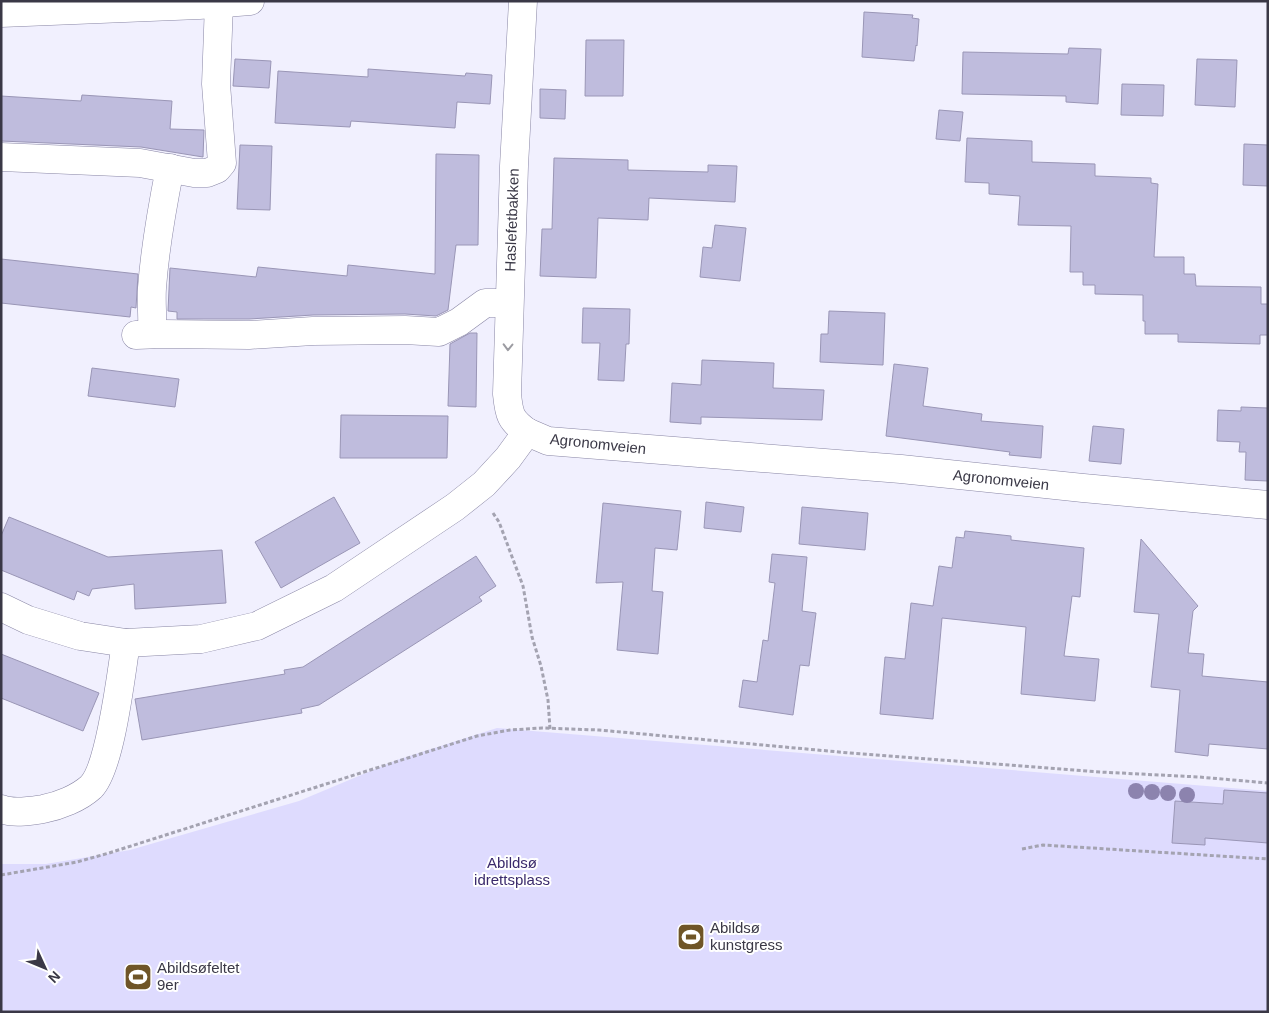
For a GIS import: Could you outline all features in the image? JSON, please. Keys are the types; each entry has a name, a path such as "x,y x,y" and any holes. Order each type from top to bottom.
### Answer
{"street":[{"path":"1,13 250,1"},
{"name":"Haslefetbakken","path":"523,1 509,303 508,404 510,415 517,425 527,432"},
{"path":"1,156 140,163 194,173 206,173 217,169 222,163 216,84 219,3"},
{"path":"170,168 159,226 155,260 152,290 154,312 144,335 249,335 313,331 405,330 439,332 459,322 485,303 509,303"},
{"path":"1,608 28,620 80,636 126,643 201,639 257,626 334,588 455,507 484,484 508,458 527,432"},
{"name":"Agronomveien","path":"527,432 548,440 901,469 1268,504"},
{"path":"1,808 27,811 50,808 74,798 92,786 100,772 112,726 126,643"}],"path":[{"path":"488,506 499,522 523,586 532,638 541,666 548,700 550,729"},
{"path":"1,874 76,862 101,855 477,736 510,730 599,730 830,751 1268,783"},
{"path":"1022,849 1043,845 1268,859"}],"green space":[{"name":"Abildsø idrettsplass","path":"497,728 1268,791 1268,1012 1,1012 1,864 46,864 130,850 299,801 397,760"}],"building":[{"path":"864,12 913,15 912,18 919,19 914,61 862,57"},
{"path":"586,40 624,40 623,96 585,96"},
{"path":"1069,48 1101,49 1098,104 1066,102 1066,96 962,94 963,52 1068,54"},
{"path":"235,59 271,61 269,88 233,86"},
{"path":"1197,59 1237,60 1235,107 1195,105"},
{"path":"368,69 465,76 466,73 492,75 490,104 457,102 455,128 351,121 350,127 275,123 278,71 368,77"},
{"path":"1122,84 1164,85 1163,116 1121,115"},
{"path":"540,89 566,90 565,119 540,118"},
{"path":"82,95 172,101 170,129 204,130 203,157 141,147 1,141 1,96 81,101"},
{"path":"939,110 963,112 960,141 936,139"},
{"path":"967,138 1032,141 1032,162 1095,164 1095,176 1151,178 1151,183 1158,184 1154,257 1184,257 1184,274 1195,274 1196,286 1261,287 1261,304 1268,304 1268,335 1260,335 1260,344 1178,342 1178,334 1145,334 1143,295 1095,294 1095,285 1083,285 1083,272 1070,272 1071,226 1018,225 1020,196 989,194 989,183 965,182"},
{"path":"1244,144 1268,145 1268,186 1243,185"},
{"path":"240,145 272,146 270,210 237,209"},
{"path":"436,154 479,155 478,245 456,245 448,310 436,316 405,314 313,315 249,319 177,319 177,312 168,311 170,268 256,277 258,267 347,276 348,265 435,274"},
{"path":"554,158 628,160 628,170 708,172 708,165 737,166 735,202 649,198 648,220 598,218 596,278 540,276 542,229 552,229"},
{"path":"715,225 746,228 740,281 700,277 703,247 712,248"},
{"path":"1,259 138,274 136,308 131,307 130,317 1,303"},
{"path":"583,308 630,309 629,344 626,344 624,381 598,380 600,343 582,343"},
{"path":"829,311 885,313 883,365 820,362 821,334 828,334"},
{"path":"470,333 477,333 476,407 448,406 450,344"},
{"path":"702,360 774,363 773,388 824,390 822,420 701,417 701,424 670,422 672,383 701,385"},
{"path":"894,364 928,368 923,406 982,414 981,421 1043,426 1041,458 1009,455 1010,452 886,436"},
{"path":"92,368 179,379 175,407 88,396"},
{"path":"1241,407 1268,408 1268,481 1245,480 1246,452 1239,452 1240,442 1217,441 1218,410 1241,411"},
{"path":"341,415 448,416 447,458 340,458"},
{"path":"1093,426 1124,429 1121,464 1089,461"},
{"path":"334,497 360,543 281,588 255,542"},
{"path":"706,502 744,507 741,532 704,528"},
{"path":"603,503 681,511 677,550 655,548 652,591 663,592 658,654 617,650 623,582 596,583"},
{"path":"802,507 868,513 865,550 799,544"},
{"path":"9,517 108,557 222,550 226,603 135,609 134,584 92,589 89,596 77,591 74,600 1,570 1,536"},
{"path":"965,531 1011,536 1011,540 1084,548 1080,597 1072,596 1064,656 1099,659 1095,701 1021,694 1026,627 942,618 933,719 880,714 885,657 905,659 911,603 933,606 939,566 952,568 956,537 964,538"},
{"path":"1141,539 1198,606 1193,611 1188,653 1204,654 1202,676 1268,682 1268,749 1209,744 1208,756 1175,752 1180,690 1151,687 1159,614 1134,612"},
{"path":"772,554 807,557 802,611 816,613 809,666 800,665 793,715 739,707 743,680 757,682 763,640 768,641 775,583 769,582"},
{"path":"476,556 496,586 479,597 482,601 319,705 301,709 302,713 142,740 135,699 285,674 284,670 303,667"},
{"path":"1,654 99,693 83,731 1,698"},
{"path":"1224,790 1268,793 1268,843 1205,838 1205,845 1172,843 1175,801 1223,804"}],"place":[{"name":"Abildsø kunstgress","path":"691,937"},
{"name":"Abildsøfeltet 9er","path":"138,977"}]}
